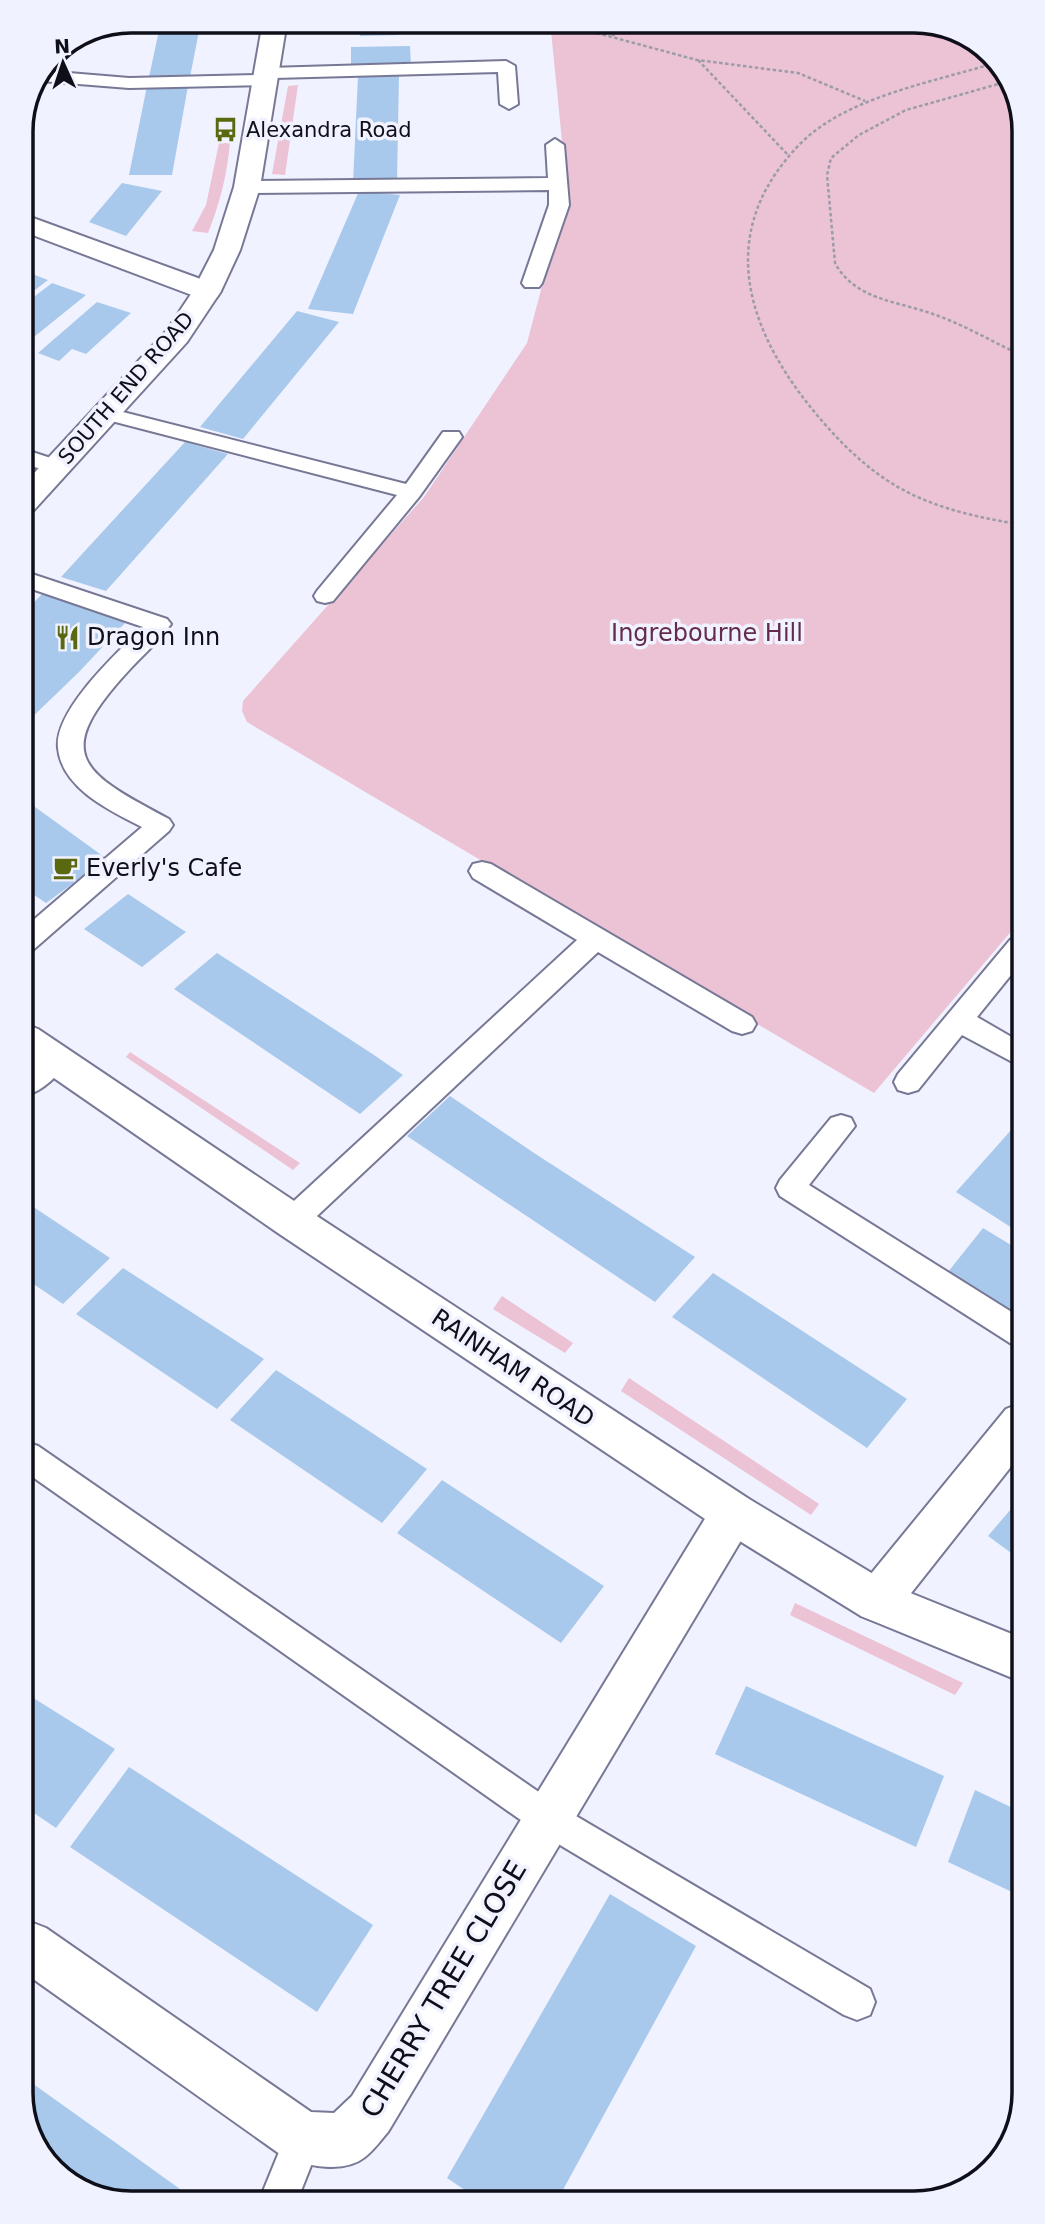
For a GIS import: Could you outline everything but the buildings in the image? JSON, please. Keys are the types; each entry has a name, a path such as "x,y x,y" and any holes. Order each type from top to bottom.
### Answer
{"street":[{"name":"SOUTH END ROAD","path":"33,493 177,336 207,291 227,250 247,187 273,33"},
{"path":"33,226 207,291"},
{"name":"RAINHAM ROAD","path":"33,1059 292,1221 733,1513 877,1601 1012,1657"},
{"path":"877,1601 1012,1433"},
{"name":"CHERRY TREE CLOSE","path":"303,2138 345,2140 370,2114 733,1513"},
{"path":"33,1950 303,2138"}],"lane":[{"path":"50,77 129,83 506,66 509,104"},
{"path":"532,283 559,205 555,145"},
{"path":"247,187 558,184"},
{"path":"107,415 411,492"},
{"path":"325,596 411,492 451,437"},
{"path":"33,459 58,468"},
{"path":"33,581 159,624 79,717 70,746 80,770 104,795 160,825 33,935"},
{"path":"482,871 742,1024"},
{"path":"292,1221 596,938"},
{"path":"908,1082 1012,956"},
{"path":"960,1020 1012,1050"},
{"path":"841,1126 790,1188 1012,1328"},
{"path":"33,1460 547,1818 857,2002"},
{"path":"282,2191 303,2138"}],"path":[{"path":"597,33 697,60 798,73 866,101"},
{"path":"613,33 614,38"},
{"path":"697,60 789,155"},
{"path":"986,66 866,101 830,118 799,143 764,194 748,237 750,294 764,335 786,372 831,434 878,475 914,495 961,511 1012,523"},
{"path":"1000,84 906,110 859,135 831,158 827,175 835,263 841,274 855,287 878,298 934,314 1012,351"}],"green space":[{"name":"Ingrebourne Hill","path":"551,33 920,33 951,41 973,53 992,72 1004,94 1012,131 1012,930 874,1093 247,722 242,711 243,701 424,497 527,343 567,191"},
{"path":"298,85 285,175 272,174 288,86"},
{"path":"219,143 230,143 225,178 216,211 208,233 192,231 206,205"},
{"path":"130,1052 300,1163 293,1170 126,1057"},
{"path":"502,1296 573,1343 565,1353 493,1309"},
{"path":"629,1378 819,1504 811,1515 621,1391"},
{"path":"795,1603 963,1683 955,1695 790,1615"}],"place":[{"name":"Alexandra Road","path":"226,130"},
{"name":"Dragon Inn","path":"67,637"},
{"name":"Everly's Cafe","path":"66,868"}]}
